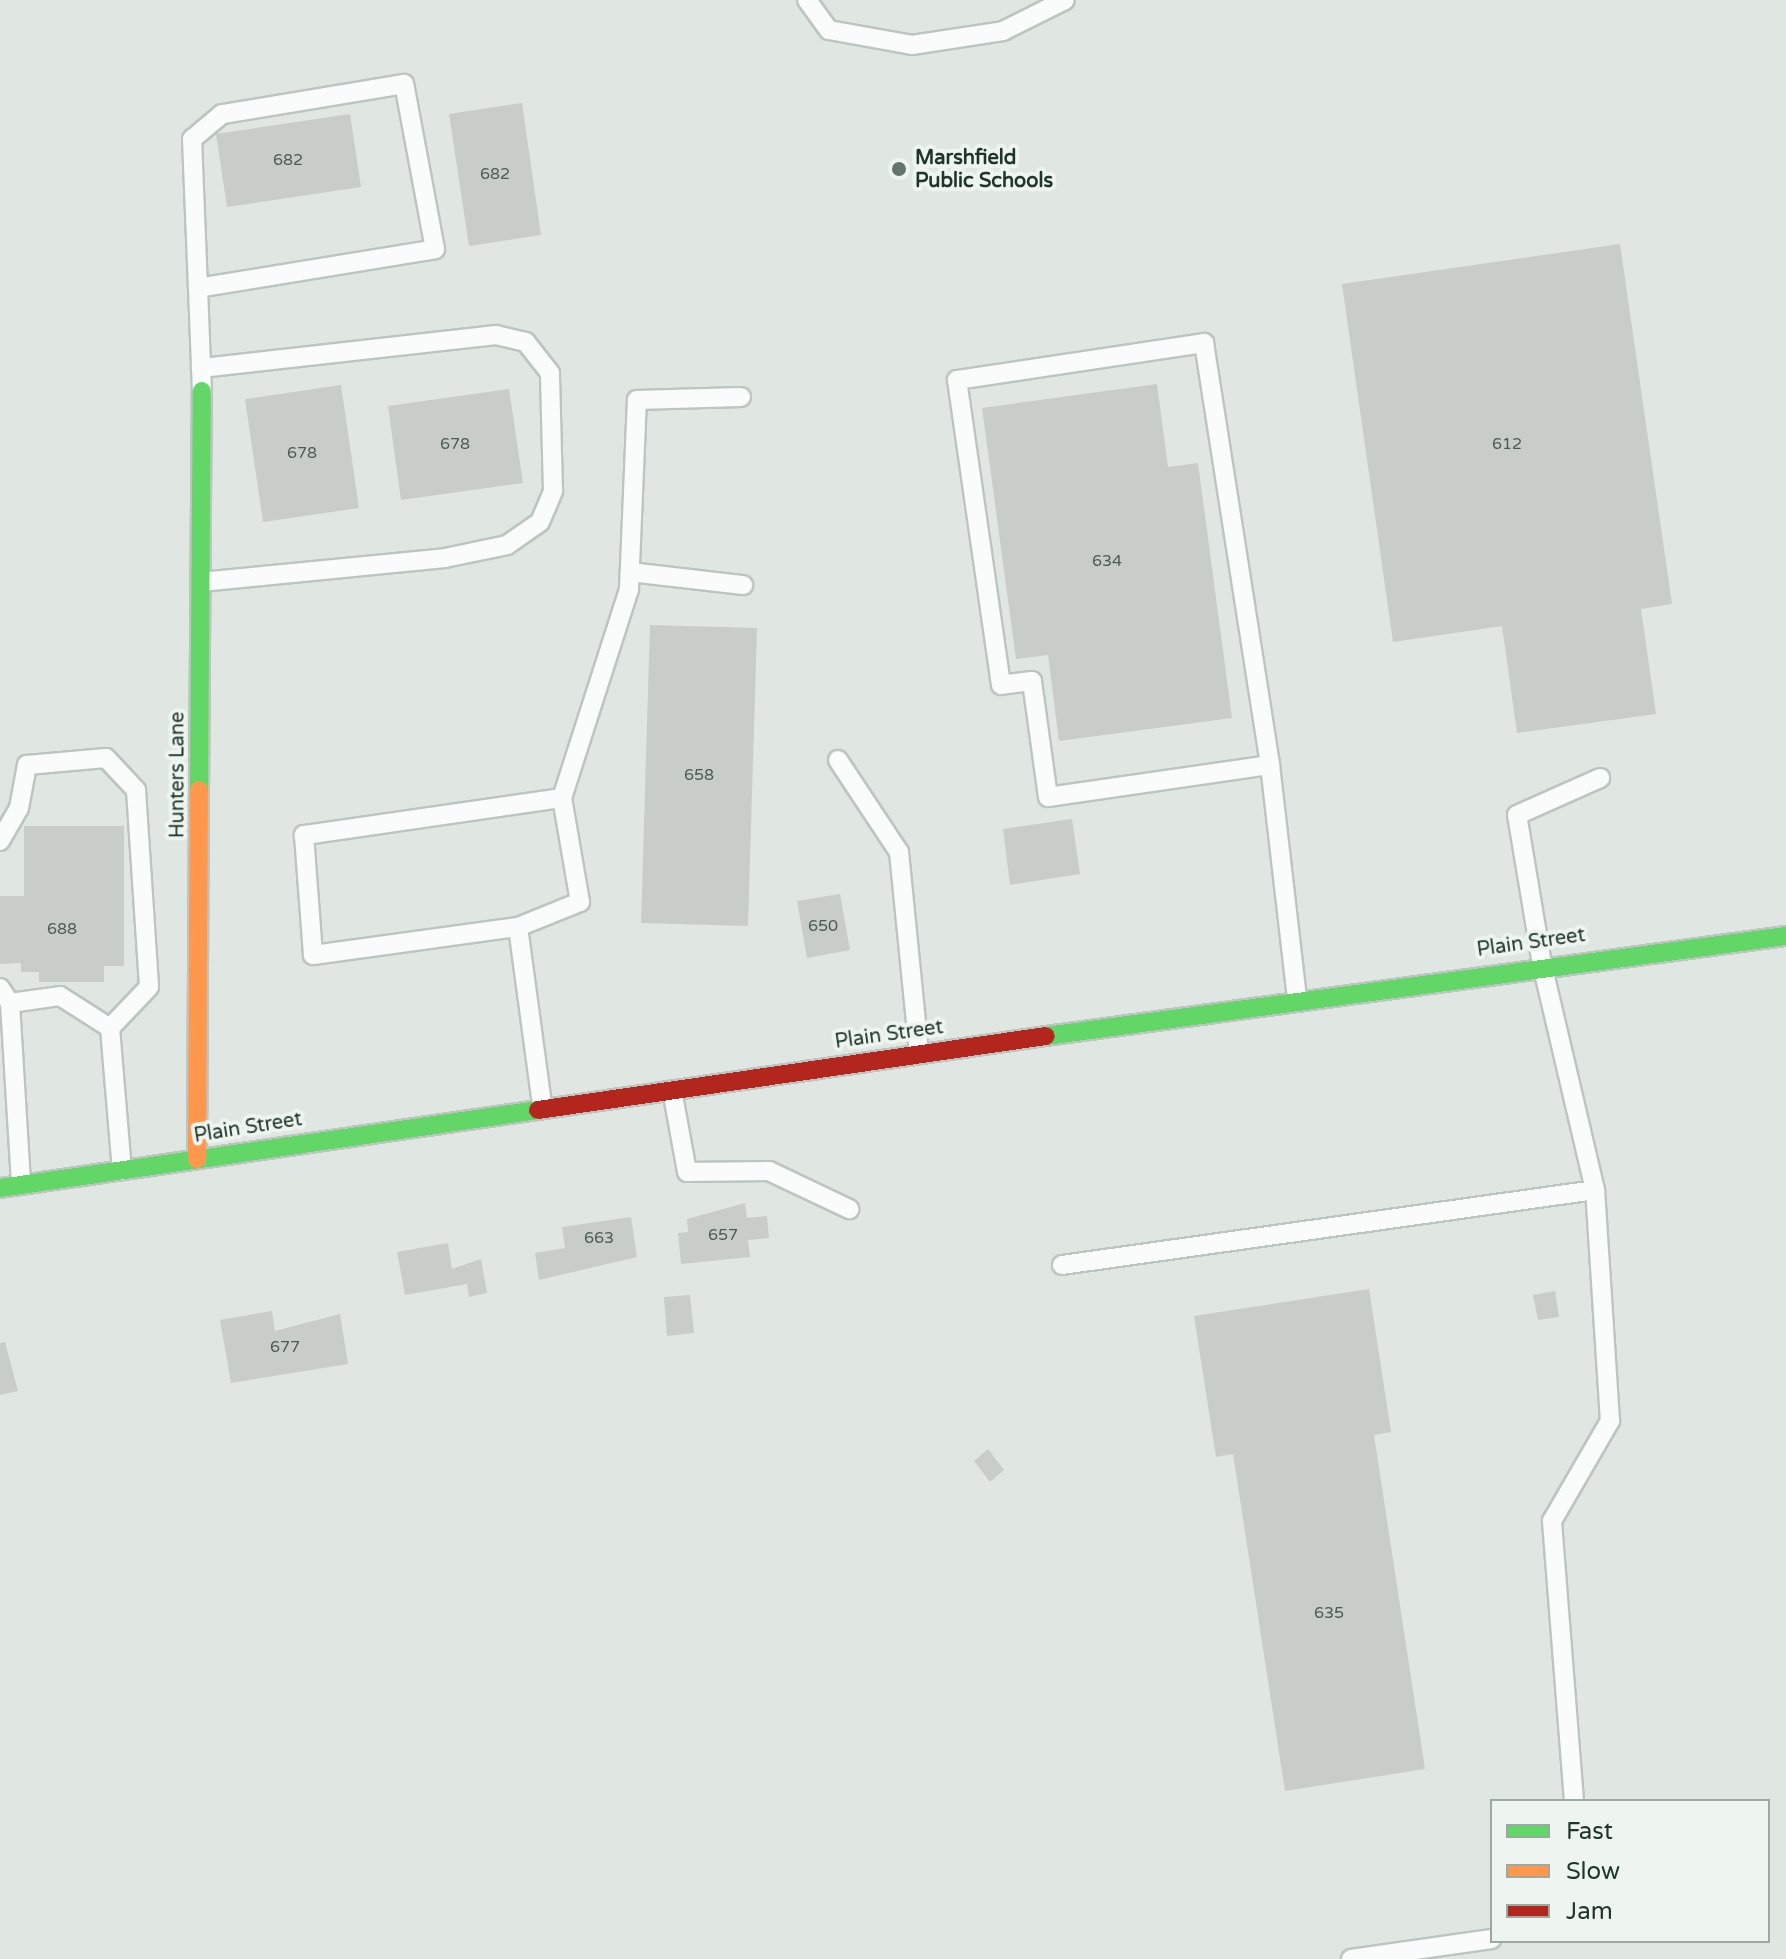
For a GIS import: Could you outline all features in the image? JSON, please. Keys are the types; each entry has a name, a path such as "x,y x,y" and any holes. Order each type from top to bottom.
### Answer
{"main road":[{"name":"Hunters Lane","path":"197,1159 202,391"},
{"name":"Plain Street","path":"0,1188 542,1105 1542,964 1786,936"}],"lane":[{"path":"807,0 829,30 912,45 1003,31 1065,0"},
{"path":"198,288 435,249 404,84 222,114 192,139 202,391"},
{"path":"201,368 496,335 526,342 550,373 553,491 540,522 507,545 445,558 201,582"},
{"path":"1270,765 1048,797 1032,681 1001,685 957,380 1204,343 1270,765 1297,999"},
{"path":"562,798 304,835 313,955 518,927 580,902 562,798 607,674 630,572 637,400 741,397"},
{"path":"630,572 743,585"},
{"path":"0,841 19,808 27,765 106,758 136,790 149,987 110,1028 122,1170"},
{"path":"838,760 899,852 919,1053"},
{"path":"1574,1799 1552,1521 1610,1421 1595,1190 1542,964 1517,815 1600,778"},
{"path":"518,927 542,1105"},
{"path":"21,1185 5,996 60,996 110,1028"},
{"path":"672,1087 687,1172 769,1171 849,1209"},
{"path":"1062,1265 1595,1190"},
{"path":"1351,1959 1490,1939"}],"building":[{"path":"522,103 541,235 469,246 449,114"},
{"path":"350,114 361,187 227,207 216,134"},
{"path":"1620,244 1672,604 1641,609 1656,714 1517,733 1502,626 1393,642 1342,284"},
{"path":"1157,384 1168,467 1198,463 1232,718 1059,741 1048,655 1016,659 982,408"},
{"path":"341,385 359,508 263,522 245,399"},
{"path":"509,389 523,483 401,500 388,406"},
{"path":"650,625 757,628 748,926 641,923"},
{"path":"1072,819 1080,874 1010,885 1003,829"},
{"path":"24,826 124,826 124,966 104,966 104,982 39,982 39,972 21,972 21,963 0,964 0,896 24,896"},
{"path":"840,894 850,950 807,958 797,901"},
{"path":"745,1203 747,1218 767,1216 769,1238 748,1240 750,1257 681,1264 678,1233 688,1232 687,1219"},
{"path":"631,1217 637,1257 539,1280 535,1253 565,1248 562,1227"},
{"path":"448,1243 452,1269 481,1259 487,1293 469,1297 467,1284 405,1295 397,1252"},
{"path":"1369,1289 1391,1432 1374,1435 1425,1769 1285,1791 1233,1454 1216,1457 1194,1316"},
{"path":"1555,1291 1559,1317 1538,1320 1533,1295"},
{"path":"690,1295 694,1333 667,1336 664,1297"},
{"path":"272,1311 275,1331 340,1314 348,1364 231,1383 220,1320"},
{"path":"5,1342 18,1391 0,1395 0,1343"},
{"path":"988,1449 1004,1470 990,1482 974,1461"}],"traffic: fast":[{"path":"199,790 202,391"},
{"path":"1046,1036 1786,936"},
{"path":"0,1188 538,1110"}],"traffic: slow":[{"path":"197,1159 199,790"}],"traffic: jam":[{"path":"538,1110 1046,1036"}],"place":[{"name":"Marshfield Public Schools","path":"899,169"}]}
